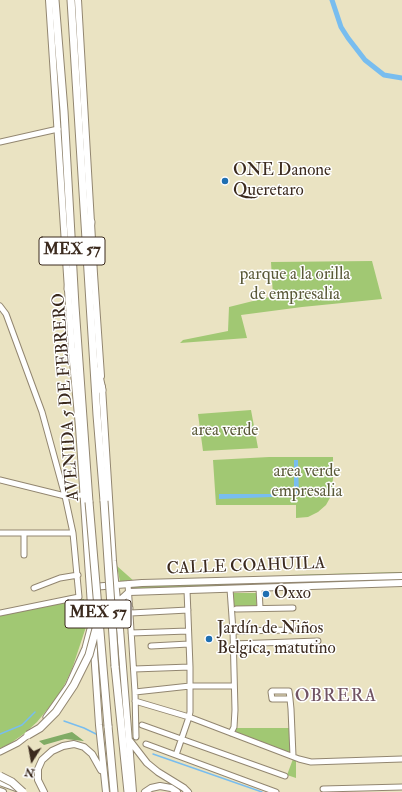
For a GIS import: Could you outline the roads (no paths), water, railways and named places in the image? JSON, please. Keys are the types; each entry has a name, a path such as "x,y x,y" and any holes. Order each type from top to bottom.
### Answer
{"highway":[{"name":"AVENIDA 5 DE FEBRERO","path":"54,0 64,111 89,502 95,621 108,726 114,792"},
{"name":"AVENIDA 5 DE FEBRERO","path":"71,0 97,415 115,666 128,792"},
{"path":"87,260 91,222"},
{"path":"68,289 72,251"},
{"path":"72,351 80,373"},
{"path":"94,353 102,390"},
{"path":"28,735 40,728 56,712 74,685 89,655 95,621"},
{"path":"0,776 12,782 23,792"}],"main road":[{"name":"AVENIDA 5 DE FEBRERO","path":"49,0 72,351 90,587 95,621 99,725 106,792"},
{"name":"AVENIDA 5 DE FEBRERO","path":"78,0 113,561 133,792"},
{"name":"CALLE COAHUILA","path":"90,587 128,584 402,576"},
{"name":"CALLE COAHUILA","path":"129,592 402,583"},
{"path":"118,606 129,592"},
{"path":"129,739 147,763 188,792"},
{"path":"44,792 38,780 38,769 42,760 52,751 63,746 74,744 84,747 92,754 99,764 105,780"},
{"path":"0,782 26,792"},
{"path":"145,792 151,788 160,786 171,788 177,792"}],"street":[{"path":"0,142 58,129"},
{"path":"0,306 42,412 65,496 73,533 79,597 0,613"},
{"path":"0,480 65,496 83,495"},
{"path":"0,533 73,533"},
{"path":"24,533 24,555"},
{"path":"34,588 60,578 78,575"},
{"path":"128,584 134,669 136,737"},
{"path":"259,588 260,608"},
{"path":"230,589 233,631 234,686 234,728 231,733"},
{"path":"176,755 189,717 190,667 187,590"},
{"path":"118,606 130,611 188,610"},
{"path":"236,610 293,608"},
{"path":"233,631 293,630"},
{"path":"131,634 188,631"},
{"path":"233,644 318,641"},
{"path":"151,646 189,644"},
{"path":"134,669 190,667"},
{"path":"135,692 190,686 234,686"},
{"path":"290,699 271,698 272,691 289,690 290,699 292,756"},
{"path":"135,701 189,717 299,759 311,762 402,759"},
{"path":"142,725 285,776"},
{"path":"0,752 18,743 28,735"},
{"path":"146,744 276,792"},
{"path":"331,792 323,789 354,790 402,787"}],"water":[{"path":"294,460 298,460 299,496 219,499 219,494 294,494"}],"waterway":[{"path":"332,0 341,27 365,60 384,75 402,78"},
{"path":"0,734 22,725 35,712"},
{"path":"64,721 98,735"},
{"path":"153,754 262,792"}],"place":[{"name":"ONE Danone Queretaro","path":"225,181"},
{"name":"Oxxo","path":"266,594"},
{"name":"Jardín de Niños Belgica, matutino","path":"209,639"}],"district":[{"name":"OBRERA","path":"336,697"}],"park label":[{"name":"parque a la orilla de empresalia","path":"295,285"},
{"name":"area verde","path":"225,431"},
{"name":"area verde empresalia","path":"307,482"}]}
